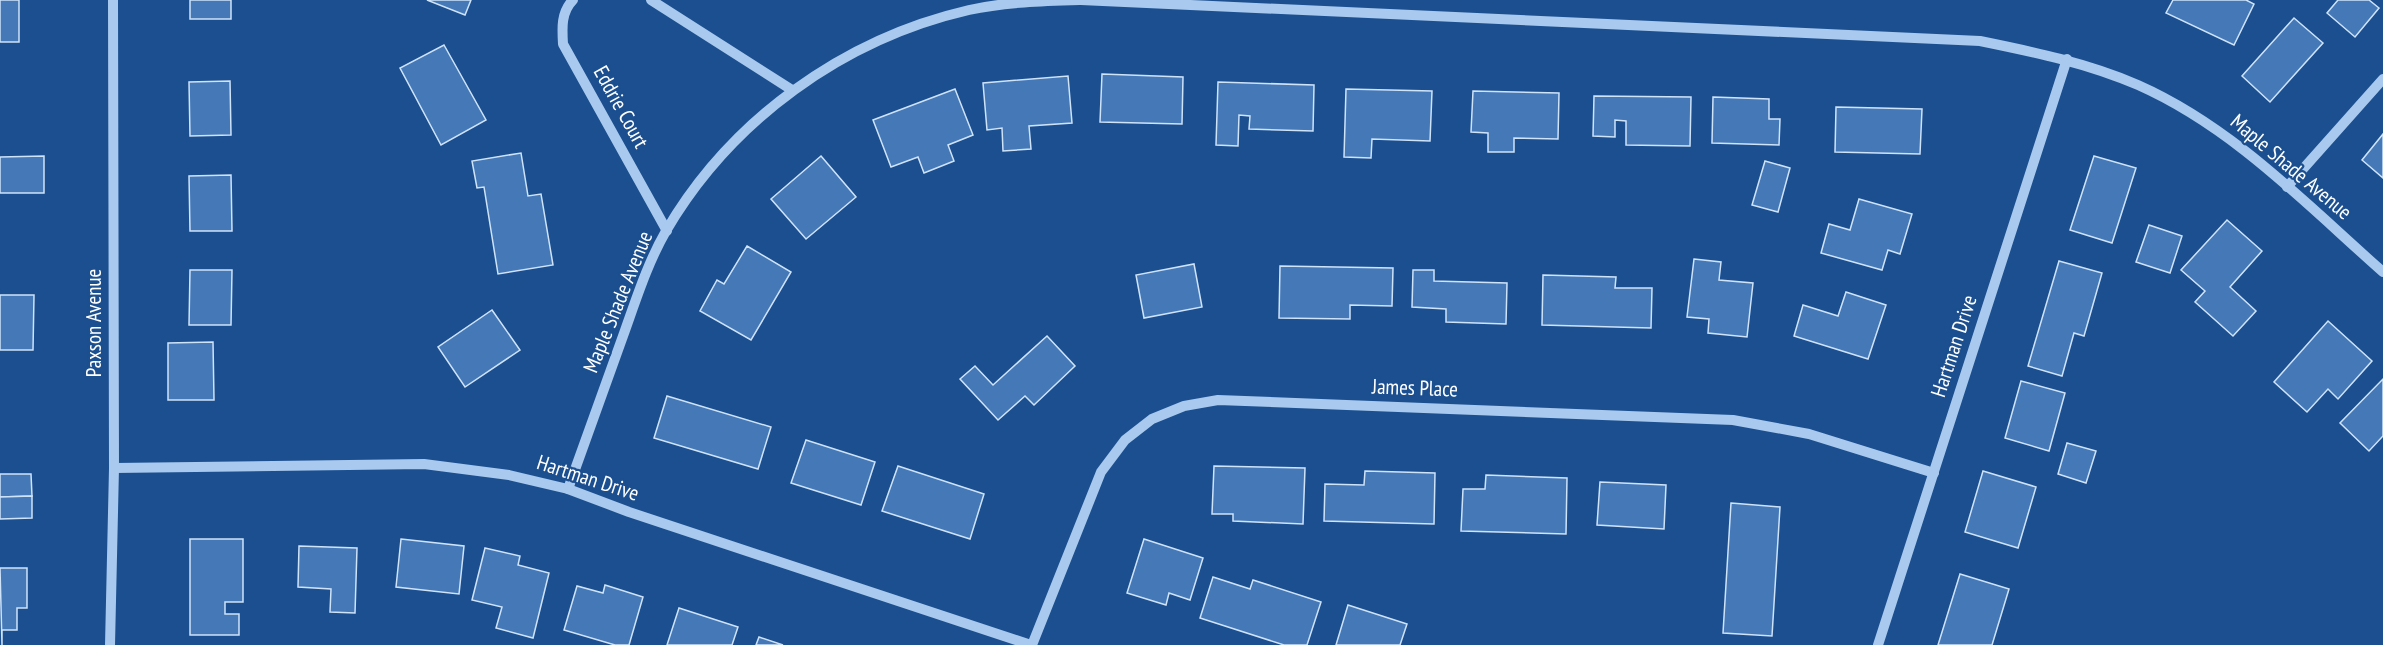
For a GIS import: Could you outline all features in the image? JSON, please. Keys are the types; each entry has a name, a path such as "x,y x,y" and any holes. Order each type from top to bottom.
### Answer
{"street":[{"name":"Paxson Avenue","path":"110,645 114,468 113,0"},
{"name":"Eddrie Court","path":"573,0 568,5 561,25 564,44 667,231"},
{"path":"651,0 792,90"},
{"name":"Maple Shade Avenue","path":"568,489 648,267 667,231 707,172 751,124 792,90 849,55 907,28 969,10 1025,2 1081,0 1980,41 2067,59 2139,85 2203,120 2254,158 2383,272"},
{"name":"Hartman Drive","path":"1878,645 2067,59"},
{"path":"2287,187 2383,79"},
{"name":"James Place","path":"1031,645 1101,472 1125,440 1152,419 1184,406 1218,400 1733,420 1809,434 1934,472"},
{"name":"Hartman Drive","path":"114,468 424,464 509,475 568,489 629,512 1031,645"}],"building":[{"path":"0,0 19,0 19,42 0,42"},
{"path":"190,0 231,0 231,19 190,19"},
{"path":"427,0 471,0 465,15"},
{"path":"2173,0 2246,0 2254,4 2234,45 2166,13"},
{"path":"2338,0 2369,0 2379,8 2355,37 2327,13"},
{"path":"2294,18 2323,43 2270,102 2242,76"},
{"path":"444,45 486,120 441,145 400,68"},
{"path":"1102,74 1183,77 1182,124 1100,122"},
{"path":"1068,76 1072,123 1029,126 1031,149 1003,151 1002,128 987,130 983,83"},
{"path":"230,81 231,135 190,136 189,82"},
{"path":"1218,82 1314,85 1313,131 1249,129 1250,116 1239,115 1238,146 1216,145"},
{"path":"955,89 973,135 948,145 954,161 924,173 918,157 891,167 873,120"},
{"path":"1346,89 1432,91 1430,141 1372,139 1371,158 1344,157"},
{"path":"1473,91 1559,93 1558,139 1514,138 1514,152 1488,152 1488,133 1471,132"},
{"path":"1594,96 1691,97 1690,146 1626,145 1626,121 1615,120 1615,137 1593,136"},
{"path":"1713,97 1769,99 1769,119 1780,119 1779,145 1712,143"},
{"path":"1836,107 1922,109 1920,154 1835,152"},
{"path":"2383,134 2383,178 2362,160"},
{"path":"521,153 528,196 541,194 553,265 498,274 484,187 477,188 472,161"},
{"path":"44,156 44,193 0,193 0,157"},
{"path":"821,156 856,197 806,239 771,199"},
{"path":"2094,156 2136,168 2112,243 2070,230"},
{"path":"1765,161 1790,168 1778,212 1752,205"},
{"path":"231,175 232,231 190,231 189,176"},
{"path":"1859,199 1912,214 1900,254 1888,250 1882,270 1821,253 1829,224 1850,230"},
{"path":"2227,220 2262,251 2230,287 2256,311 2233,336 2195,302 2205,291 2181,270"},
{"path":"2149,225 2182,236 2170,273 2136,262"},
{"path":"747,246 791,272 751,340 700,311 717,280 724,284"},
{"path":"1694,259 1721,262 1719,280 1753,283 1747,337 1708,333 1709,319 1687,317"},
{"path":"2059,261 2102,273 2084,336 2074,333 2062,376 2028,366"},
{"path":"1194,264 1202,307 1144,318 1136,275"},
{"path":"1280,266 1393,268 1392,306 1350,305 1350,319 1279,318"},
{"path":"190,270 232,270 231,325 189,325"},
{"path":"1413,270 1434,270 1434,281 1507,283 1506,324 1446,322 1446,309 1412,307"},
{"path":"1543,275 1616,277 1615,288 1652,288 1651,328 1542,325"},
{"path":"1846,292 1886,305 1868,359 1794,336 1803,305 1838,316"},
{"path":"0,295 34,295 33,350 0,350"},
{"path":"492,310 520,350 465,387 438,347"},
{"path":"2328,321 2372,361 2338,399 2328,389 2307,412 2274,382"},
{"path":"1047,336 1075,366 1034,405 1025,396 998,420 960,379 975,366 993,385"},
{"path":"213,342 214,400 168,400 168,343"},
{"path":"2383,379 2383,436 2369,451 2340,423"},
{"path":"2021,381 2065,393 2049,451 2005,438"},
{"path":"667,396 771,427 758,469 654,438"},
{"path":"806,440 875,462 861,505 791,483"},
{"path":"2067,443 2096,451 2086,483 2058,474"},
{"path":"898,466 984,494 970,539 882,511"},
{"path":"1214,466 1305,468 1303,524 1233,521 1233,514 1212,514"},
{"path":"1365,471 1435,473 1434,524 1324,521 1325,484 1364,485"},
{"path":"1983,471 2036,487 2018,548 1965,532"},
{"path":"0,474 31,474 32,496 0,497"},
{"path":"1486,475 1567,478 1566,534 1461,531 1463,489 1485,489"},
{"path":"1600,482 1666,485 1664,529 1597,525"},
{"path":"32,496 32,518 0,519 0,497"},
{"path":"1731,503 1780,507 1772,636 1723,633"},
{"path":"190,539 243,539 243,602 225,602 225,614 239,614 239,635 190,635"},
{"path":"401,539 464,546 459,594 396,587"},
{"path":"1144,539 1203,558 1190,600 1169,593 1166,605 1127,593"},
{"path":"299,546 357,548 355,613 330,612 331,589 298,587"},
{"path":"485,548 520,556 518,565 549,573 533,638 496,628 502,607 472,600"},
{"path":"0,568 27,568 27,608 17,608 17,630 2,630 2,645"},
{"path":"1960,574 2009,589 1992,645 1938,645"},
{"path":"1213,577 1250,589 1253,580 1321,602 1307,645 1284,645 1200,618"},
{"path":"605,585 643,597 629,645 615,645 564,630 577,586 603,593"},
{"path":"1348,605 1407,624 1400,645 1336,645"},
{"path":"679,608 738,627 732,645 667,645"},
{"path":"759,637 783,645 756,645"}]}
